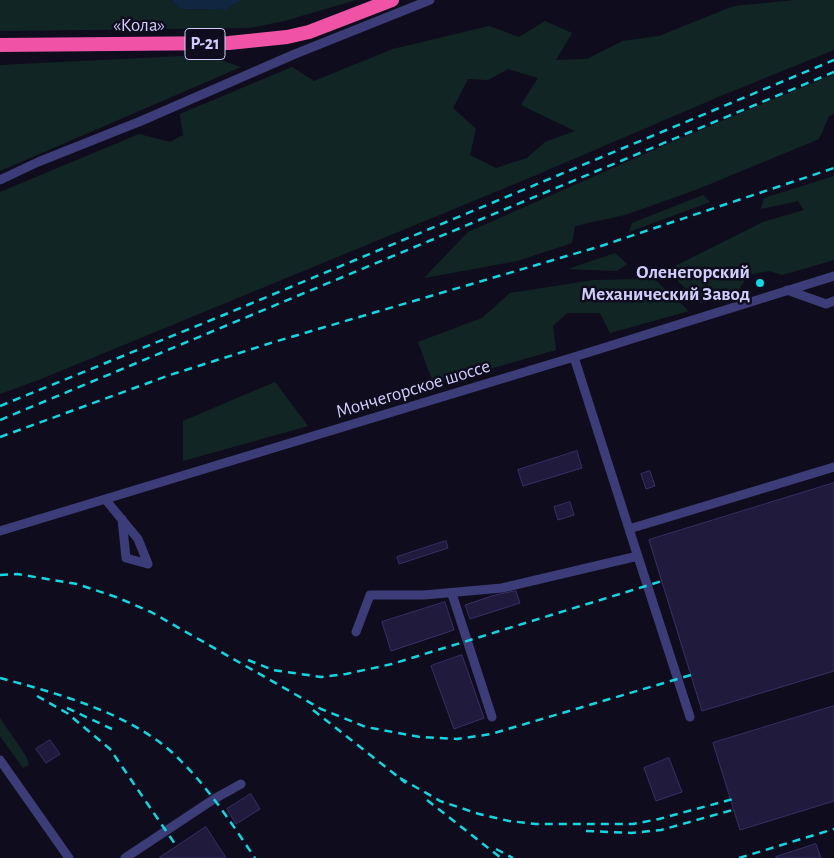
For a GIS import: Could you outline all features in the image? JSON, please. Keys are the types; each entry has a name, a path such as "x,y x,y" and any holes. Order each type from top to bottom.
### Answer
{"highway":[{"name":"«Кола»","path":"0,45 229,43 286,37 309,32 392,0"}],"street":[{"path":"3,178 295,54 430,0"},
{"name":"Мончегорское шоссе","path":"0,531 834,276"},
{"path":"787,290 826,304 834,302"},
{"path":"574,357 690,717"},
{"path":"629,529 834,467"},
{"path":"105,499 122,519 138,539 148,564 126,558 122,519"},
{"path":"356,632 370,595 452,594 502,588 638,556"},
{"path":"452,594 492,717"},
{"path":"0,760 69,858"},
{"path":"125,858 214,799 241,784"}],"green space":[{"path":"0,0 171,0 180,9 226,10 241,0 356,0 284,21 250,28 0,31"},
{"path":"796,0 834,0 834,50 534,176 41,379 0,394 0,192 139,134 170,142 183,135 180,114 292,67 314,81 393,49 489,26 519,37 545,21 572,33 556,60 587,59 623,41 659,36 734,6","holes":["508,69 538,78 521,105 575,131 545,142 527,158 496,168 470,155 476,129 453,108 468,79 488,80"]},
{"path":"205,55 241,67 0,171 0,65"},
{"path":"834,74 834,114 829,116 819,139 698,189 625,215 575,226 572,243 517,261 424,278 468,232 672,142"},
{"path":"834,176 834,260 782,275 769,271 748,275 737,293 700,303 667,270 763,222 804,210 798,201 761,209 764,198"},
{"path":"703,195 710,202 629,232 632,223"},
{"path":"615,253 627,264 617,271 568,269"},
{"path":"654,279 689,311 610,333 600,313 567,313 553,326 556,350 434,385 418,342 482,318 510,293 594,280"},
{"path":"275,382 308,426 183,461 183,421"},
{"path":"0,718 26,756 29,765 23,768 0,736"}],"water":[{"path":"171,0 241,0 226,10 180,9"}],"building":[{"path":"577,451 582,468 523,486 518,470"},
{"path":"650,471 655,486 646,489 641,474"},
{"path":"834,483 834,671 702,711 649,540"},
{"path":"570,502 574,515 558,520 554,507"},
{"path":"446,541 448,548 399,564 397,557"},
{"path":"516,591 520,603 470,619 465,605 495,595"},
{"path":"445,602 454,630 391,651 382,622"},
{"path":"462,655 484,718 454,729 431,666"},
{"path":"834,706 834,801 740,830 713,743"},
{"path":"50,740 60,754 46,763 36,749"},
{"path":"669,758 682,792 656,801 644,768"},
{"path":"251,794 260,809 236,824 227,809"},
{"path":"206,827 226,858 159,858"},
{"path":"816,844 821,858 776,858 776,857"}],"railway":[{"path":"0,406 226,314 834,60"},
{"path":"0,420 834,72"},
{"path":"0,437 170,375 274,342 601,246 834,168"},
{"path":"0,575 17,574 77,584 116,597 151,612 321,709 366,727 420,737 457,739 491,734 691,675"},
{"path":"248,660 273,670 321,677 346,674 392,664 662,581"},
{"path":"0,678 47,691 96,708 143,731 163,745 202,784 255,858"},
{"path":"37,696 67,713 110,749 175,844"},
{"path":"67,708 112,729"},
{"path":"313,710 406,783"},
{"path":"400,778 440,801 479,814 509,821 536,824 633,824 733,799"},
{"path":"427,800 501,858"},
{"path":"586,831 631,833 661,830 736,809"},
{"path":"739,858 834,829"},
{"path":"496,849 513,858"}],"place":[{"name":"Оленегорский Механический Завод","path":"760,283"}]}
